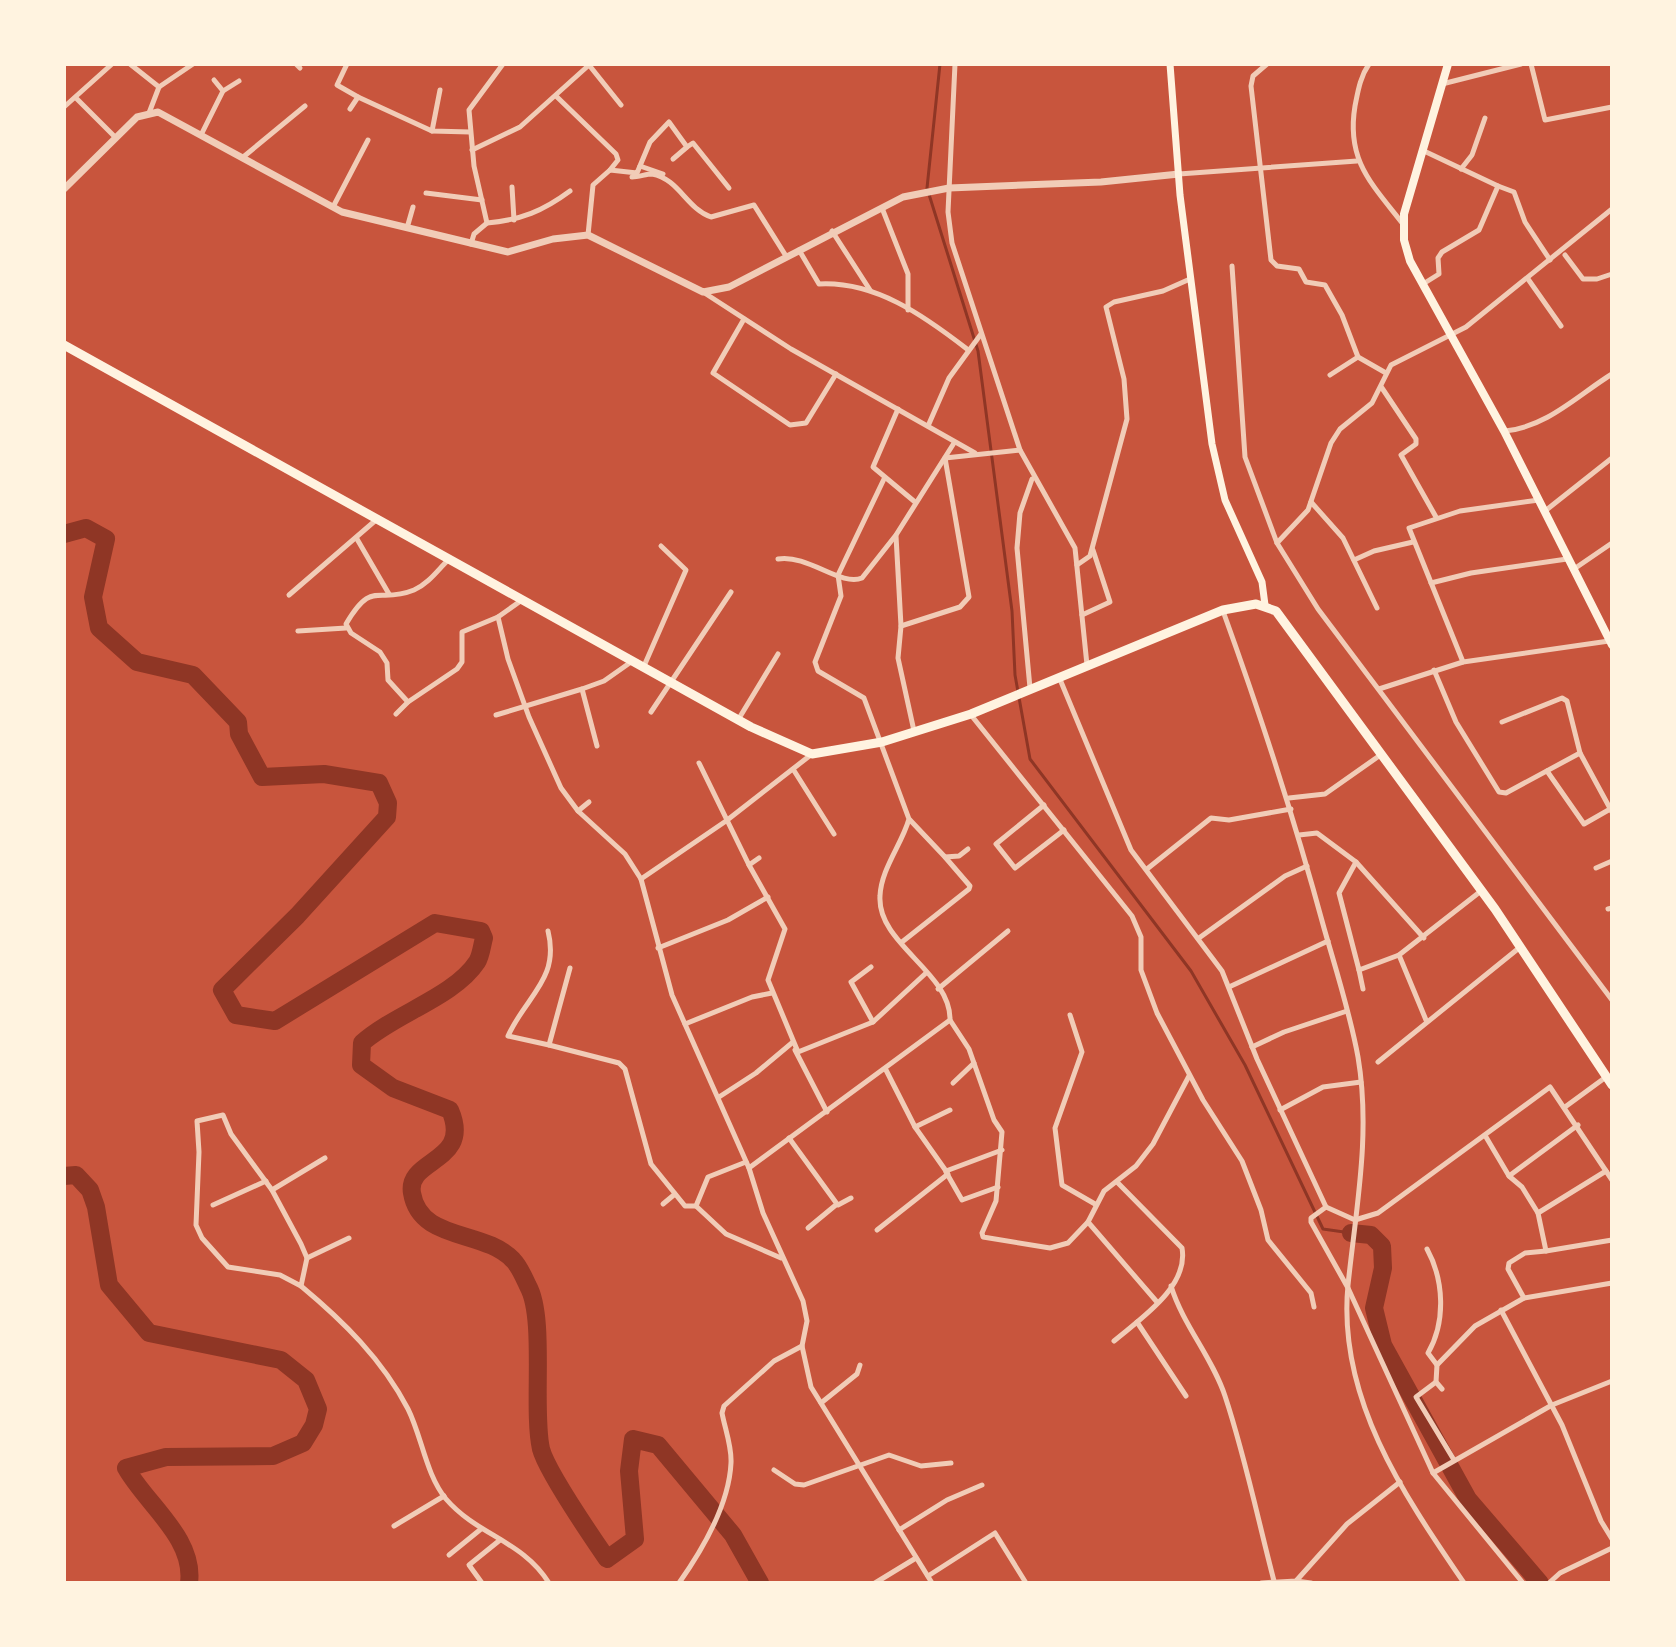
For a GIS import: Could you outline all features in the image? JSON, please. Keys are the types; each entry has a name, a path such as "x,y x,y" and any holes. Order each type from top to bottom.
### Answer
{"highway":[{"path":"64,345 738,720 787,746 812,754 914,733 971,714 1223,610 1247,604 1265,605 1285,622 1379,756 1481,891 1610,1081"}],"main road":[{"path":"1170,64 1190,279 1219,477 1225,500 1262,582 1265,605"},
{"path":"1448,64 1403,224 1410,261 1504,431 1611,643"}],"street":[{"path":"64,107 112,64"},
{"path":"130,64 159,87"},
{"path":"149,113 159,87 193,64"},
{"path":"347,64 337,85 382,111 432,131 470,132"},
{"path":"487,223 472,150 469,110 503,64"},
{"path":"955,64 949,188 952,243 1020,450 1033,478 1069,533 1077,565 1087,665"},
{"path":"1267,64 1253,76 1251,86 1267,247 1271,260 1277,266 1299,269 1306,282 1325,285 1342,315 1358,357 1386,373"},
{"path":"1369,64 1362,75 1352,128 1357,161 1403,224"},
{"path":"1442,84 1521,64"},
{"path":"1531,64 1545,120 1612,107"},
{"path":"472,150 520,127 589,65 621,105"},
{"path":"214,80 223,91"},
{"path":"202,133 223,91 239,81"},
{"path":"432,131 440,90"},
{"path":"556,96 618,157 591,191 588,235"},
{"path":"350,109 358,97"},
{"path":"76,98 114,136"},
{"path":"242,158 305,106"},
{"path":"64,189 114,136 137,117 149,113 168,115 332,208 470,245 508,252 553,239 588,235 703,292 836,374 976,454"},
{"path":"1461,169 1472,155 1485,118"},
{"path":"609,170 634,175 650,142 669,122 687,147"},
{"path":"332,208 368,140"},
{"path":"673,159 693,143 729,188"},
{"path":"1424,151 1514,192 1525,222 1550,260"},
{"path":"703,292 729,287 832,231 882,208 920,194 949,188 1101,182 1357,161"},
{"path":"640,166 663,174"},
{"path":"609,170 635,177 651,174 668,181 689,205 711,217 754,205 786,256"},
{"path":"1423,284 1439,274 1438,258 1442,252 1479,230 1498,186"},
{"path":"512,187 514,220"},
{"path":"470,245 474,234 487,223 514,220 542,211 570,191"},
{"path":"426,193 482,200"},
{"path":"407,228 413,207"},
{"path":"882,208 908,274 907,310"},
{"path":"1277,543 1297,525 1311,502 1335,436 1372,403 1391,365 1453,336 1612,209"},
{"path":"832,231 871,290"},
{"path":"798,249 819,284 835,281 871,290 935,324 967,349"},
{"path":"1565,255 1583,279 1612,274"},
{"path":"1232,266 1242,439 1277,543 1318,609 1612,1000"},
{"path":"1077,565 1090,556 1127,419 1124,379 1106,307 1114,302 1165,290 1190,279"},
{"path":"1528,279 1561,326"},
{"path":"744,319 713,373 790,425 806,423 836,374"},
{"path":"928,426 949,378 980,335"},
{"path":"1330,375 1358,357"},
{"path":"1504,431 1521,430 1548,418 1612,374"},
{"path":"1382,388 1416,439 1416,444 1401,455 1436,517"},
{"path":"898,409 873,465 884,479 915,502"},
{"path":"778,559 801,558 849,580 862,578 896,535 954,443"},
{"path":"945,458 1020,450"},
{"path":"901,626 960,607 969,597 945,458"},
{"path":"1545,511 1612,458"},
{"path":"1028,688 1017,548 1020,513 1033,478"},
{"path":"884,479 838,575 841,596 815,662 818,671 864,698 909,819 970,886 902,942"},
{"path":"1463,662 1413,542 1411,525 1436,517 1539,500"},
{"path":"1311,502 1343,538 1377,608"},
{"path":"289,595 376,520"},
{"path":"896,535 901,626 898,658 914,733"},
{"path":"357,539 389,595"},
{"path":"1354,560 1374,551 1413,542"},
{"path":"1574,569 1612,543"},
{"path":"644,667 686,570 661,546"},
{"path":"1082,615 1110,602 1092,547"},
{"path":"1431,583 1569,558"},
{"path":"346,628 363,599 371,594 389,595 414,590 425,584 448,559"},
{"path":"651,712 731,592"},
{"path":"396,714 408,702 457,669 463,653 462,632 498,617 523,599"},
{"path":"1223,610 1289,798 1347,1011 1361,1082 1365,1134 1348,1288 1349,1341 1359,1395 1382,1451 1464,1583"},
{"path":"498,617 508,659 543,755 561,788 578,811 625,854 641,879 658,948 685,1024 748,1165 782,1258 805,1309 802,1346 811,1387 932,1583"},
{"path":"298,631 346,628 380,652 387,663 388,680 408,702"},
{"path":"1379,689 1463,662 1611,643"},
{"path":"738,720 778,654"},
{"path":"496,715 604,681 632,661"},
{"path":"1434,670 1456,722 1495,790 1506,793 1580,753"},
{"path":"1059,676 1120,828 1131,850 1199,938 1229,987 1252,1047 1325,1208 1356,1223"},
{"path":"582,689 597,746"},
{"path":"1502,722 1562,698 1567,701 1580,753 1611,809 1584,824 1547,771"},
{"path":"971,714 1029,791 1044,805 1132,916 1141,937 1141,970 1157,1013 1189,1076 1242,1161 1261,1210 1268,1240 1311,1293 1314,1307"},
{"path":"641,879 726,821 812,754"},
{"path":"1289,798 1325,794 1379,756"},
{"path":"699,763 726,821 785,929 768,974 772,993 827,1112"},
{"path":"793,769 834,834"},
{"path":"578,811 589,802"},
{"path":"1044,805 996,844 1015,868 1064,830"},
{"path":"1147,869 1211,818 1229,820 1291,809"},
{"path":"909,819 879,899 885,917 938,989 949,1010 950,1020 974,1062 994,1120 1002,1128 995,1207 982,1233 987,1239 1056,1248 1068,1243 1088,1222 1104,1191 1136,1166 1153,1144 1189,1076"},
{"path":"1299,835 1320,834 1356,862 1424,938"},
{"path":"945,857 959,856 968,849"},
{"path":"749,865 759,858"},
{"path":"1596,868 1612,861"},
{"path":"1356,862 1339,893 1363,989"},
{"path":"1199,938 1285,876 1307,866"},
{"path":"1359,970 1399,955 1481,891"},
{"path":"658,948 728,920 768,897"},
{"path":"548,931 554,953 550,968 508,1036 619,1063 625,1069 651,1164 685,1206 696,1206 726,1234 782,1258"},
{"path":"938,989 1008,931"},
{"path":"1229,987 1328,941"},
{"path":"1378,1062 1426,1020 1442,1012 1520,947"},
{"path":"1399,955 1426,1020"},
{"path":"871,967 851,982 873,1022"},
{"path":"549,1045 570,968"},
{"path":"794,1046 801,1052 873,1022 926,973"},
{"path":"685,1024 752,997 772,993"},
{"path":"1252,1047 1284,1032 1347,1011"},
{"path":"1070,1015 1081,1043 1082,1058 1062,1100 1055,1128 1060,1172 1064,1190 1095,1204"},
{"path":"696,1206 708,1177 748,1165 886,1070 950,1020"},
{"path":"719,1097 794,1046"},
{"path":"953,1083 974,1062"},
{"path":"886,1070 915,1127 962,1200 998,1187"},
{"path":"1565,1107 1610,1081"},
{"path":"1280,1110 1323,1087 1361,1082"},
{"path":"1356,1223 1378,1213 1486,1137 1550,1087 1612,1180"},
{"path":"915,1127 950,1110"},
{"path":"301,1286 307,1258 272,1190 231,1134 224,1116 197,1121 196,1225 202,1238 230,1268 280,1275 301,1286 339,1318 388,1376 408,1410 444,1496 481,1529 523,1551 549,1583"},
{"path":"1509,1176 1578,1125"},
{"path":"1486,1137 1509,1176 1522,1187 1538,1213 1546,1251"},
{"path":"789,1138 837,1204"},
{"path":"877,1230 947,1173 1002,1150"},
{"path":"272,1190 325,1158"},
{"path":"1538,1213 1606,1171"},
{"path":"213,1205 266,1181"},
{"path":"1114,1341 1159,1300 1182,1271 1182,1248 1117,1182"},
{"path":"663,1204 675,1194"},
{"path":"808,1228 837,1204 851,1198"},
{"path":"1325,1208 1311,1222 1348,1288 1434,1472 1523,1583"},
{"path":"1088,1222 1159,1300 1178,1307"},
{"path":"307,1258 349,1238"},
{"path":"1524,1298 1508,1269 1509,1263 1525,1253 1612,1240"},
{"path":"1427,1249 1441,1283 1437,1337 1428,1353 1437,1365 1436,1382 1442,1389"},
{"path":"1437,1365 1475,1326 1524,1298 1612,1283"},
{"path":"1171,1286 1178,1307 1203,1346 1226,1398 1274,1581"},
{"path":"1501,1310 1552,1405 1601,1521 1612,1539"},
{"path":"1137,1322 1186,1396"},
{"path":"679,1583 707,1540 724,1499 731,1459 722,1413 724,1406 774,1361 802,1346"},
{"path":"821,1403 857,1374 860,1365"},
{"path":"1434,1472 1552,1405 1612,1381"},
{"path":"1436,1382 1416,1397 1452,1461"},
{"path":"774,1470 795,1484 804,1485 889,1455 921,1466 951,1463"},
{"path":"1296,1581 1347,1524 1400,1482"},
{"path":"899,1530 947,1500 982,1485"},
{"path":"394,1526 444,1496"},
{"path":"449,1555 481,1529"},
{"path":"928,1576 995,1533 1026,1583"},
{"path":"482,1583 469,1565 500,1540"},
{"path":"1549,1583 1560,1573 1612,1548"},
{"path":"875,1583 916,1558"},
{"path":"1261,1583 1311,1583"}],"waterway":[{"path":"940,64 927,188 978,351 1012,611 1015,675 1030,759 1191,971 1245,1065 1323,1229 1351,1233"},
{"path":"64,534 86,528 106,539 93,597 99,628 137,662 193,675 238,722 239,734 262,777 324,774 379,783 388,803 387,817 297,916 222,990 236,1015 275,1021 435,923 481,931 484,938 480,957 467,974 362,1043 361,1065 393,1088 450,1110 455,1127 453,1140 447,1150 419,1173 413,1182 412,1193 417,1209 440,1228 501,1250 522,1273 536,1319 541,1449 561,1488 607,1559 635,1539 629,1471 633,1439 658,1445 733,1535 760,1583"},
{"path":"64,1176 76,1175 90,1190 96,1207 109,1285 149,1333 281,1360 306,1380 318,1409 314,1425 303,1443 273,1456 166,1457 126,1468 177,1536 189,1567 189,1583"},
{"path":"1351,1233 1371,1235 1382,1246 1383,1268 1374,1308 1383,1345 1468,1499 1540,1583"}]}
